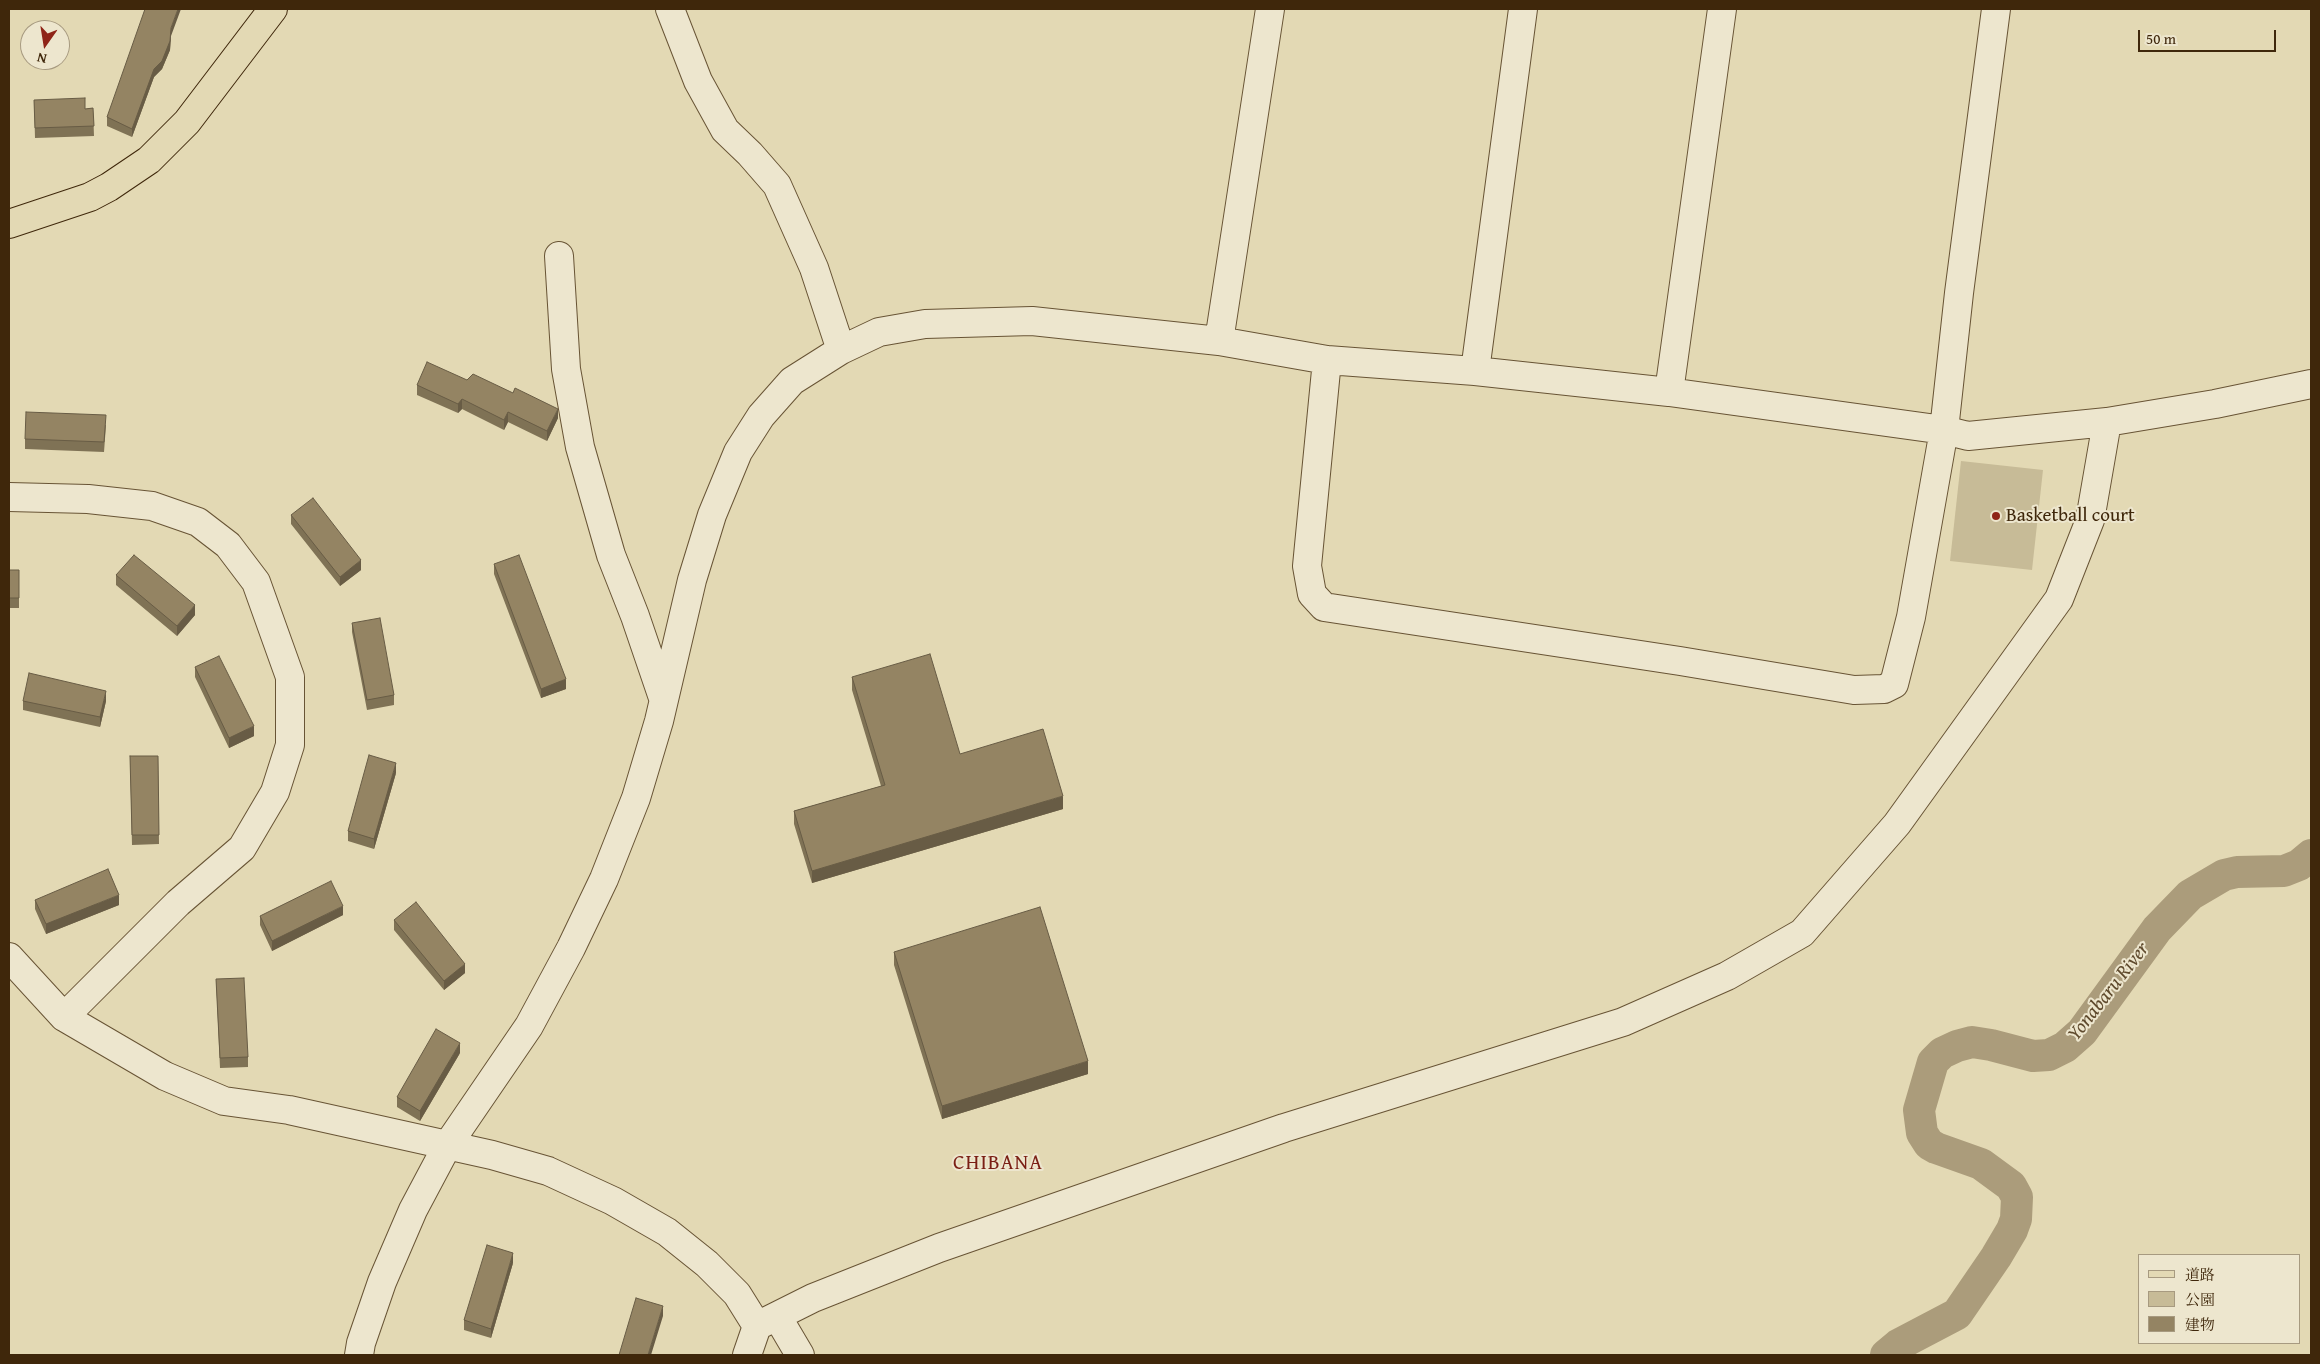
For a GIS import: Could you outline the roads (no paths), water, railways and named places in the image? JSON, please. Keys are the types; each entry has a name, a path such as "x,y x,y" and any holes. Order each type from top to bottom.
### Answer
{"main road":[{"path":"9,224 90,197 109,187 149,160 204,102 273,9"}],"lane":[{"path":"670,9 698,82 725,130 750,154 776,186 814,268 841,350"},
{"path":"1219,341 1270,9"},
{"path":"1475,372 1523,9"},
{"path":"1669,392 1722,9"},
{"path":"1327,360 1307,566 1312,594 1324,607 1680,661 1854,690 1884,689 1894,684 1911,617 1944,430 1959,293 1996,9"},
{"path":"559,256 566,369 580,447 610,555 635,616 663,698"},
{"path":"359,1355 361,1343 382,1282 414,1210 447,1146 529,1026 571,948 604,879 636,798 659,721 692,580 712,515 738,452 761,416 792,381 841,350 879,332 925,324 1032,321 1219,341 1327,360 1475,372 1669,392 1944,430 1968,436 2107,422 2215,404 2311,384"},
{"path":"747,1355 767,1321 813,1298 939,1248 1284,1128 1623,1022 1727,976 1802,932 1897,824 2059,599 2090,520 2107,422"},
{"path":"9,497 88,499 152,506 198,522 228,544 256,582 290,676 290,745 275,792 242,848 178,903 64,1017"},
{"path":"9,957 64,1017 165,1076 224,1101 289,1110 548,1171 612,1201 667,1232 707,1264 800,1355"}],"waterway":[{"name":"Yonabaru River","path":"1886,1355 1898,1345 1957,1314 1996,1257 2012,1230 2016,1219 2017,1197 2011,1186 1981,1164 1929,1144 1922,1133 1919,1110 1933,1062 1942,1053 1972,1042 2033,1056 2049,1055 2065,1047 2082,1032 2157,929 2190,895 2224,875 2237,872 2284,871 2299,865 2311,855"}],"place":[{"name":"Basketball court","path":"1996,516"}],"district":[{"name":"CHIBANA","path":"998,1164"}]}
